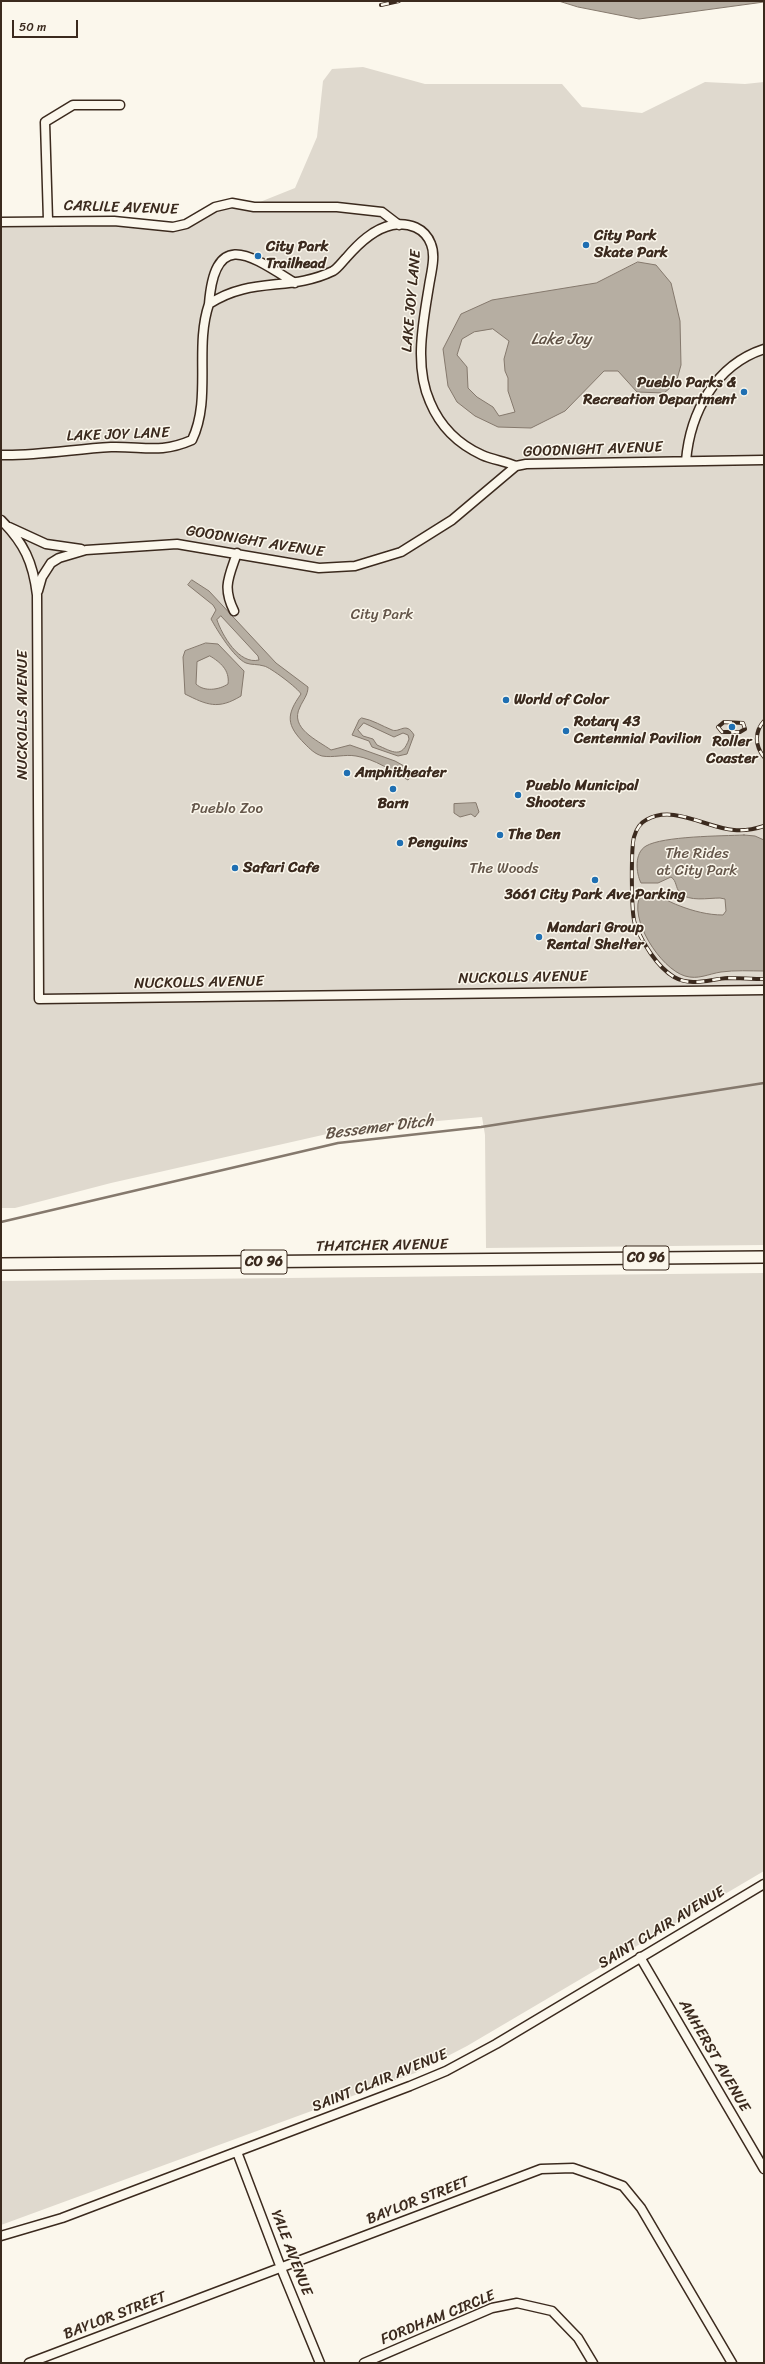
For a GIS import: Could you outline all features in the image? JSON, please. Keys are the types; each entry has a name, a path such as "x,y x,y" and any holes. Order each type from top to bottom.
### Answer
{"main road":[{"name":"THATCHER AVENUE","path":"1,1264 764,1257"}],"street":[{"path":"48,220 45,122 73,105 120,105"},
{"name":"CARLILE AVENUE","path":"1,222 48,220 114,221 173,227 186,224 215,206 232,203 254,207 337,207 382,212 399,225"},
{"name":"LAKE JOY LANE","path":"1,455 112,447 154,450 177,447 192,440 199,425 201,412 204,322 209,304 225,294 240,288 304,282 334,270 371,234 392,225 408,224 424,231 432,245 433,258 423,321 421,360 423,383 430,402 442,424 459,442 482,455 516,466"},
{"path":"209,304 211,285 217,266 225,257 231,254 248,255 295,282"},
{"path":"686,461 693,423 704,399 721,376 740,360 764,349"},
{"name":"GOODNIGHT AVENUE","path":"37,595 42,577 51,563 59,558 86,550 177,544 319,568 355,566 402,552 452,520 516,466 526,464 764,459"},
{"path":"1,520 8,527 31,562 37,595"},
{"path":"8,527 46,544 86,550"},
{"path":"234,611 227,597 227,582 237,553"},
{"name":"NUCKOLLS AVENUE","path":"37,595 39,999 764,990"},
{"name":"SAINT CLAIR AVENUE","path":"1,2236 35,2228 62,2218 446,2071 496,2044 764,1884"},
{"name":"AMHERST AVENUE","path":"640,1957 764,2169"},
{"name":"YALE AVENUE","path":"237,2152 281,2268 320,2363"},
{"name":"BAYLOR STREET","path":"30,2363 541,2169 573,2168 623,2186 636,2203 732,2363"},
{"name":"FORDHAM CIRCLE","path":"364,2363 492,2308 517,2303 552,2311 578,2338 593,2363"}],"green space":[{"name":"City Park","path":"363,67 425,84 562,84 582,107 642,113 705,82 745,84 764,82 764,1245 486,1248 485,1135 482,1117 349,1129 111,1183 15,1208 1,1208 1,222 173,227 215,207 250,206 295,188 317,137 323,81 332,69"},
{"path":"764,1273 764,1871 467,2046 415,2073 1,2225 1,1281"}],"water":[{"path":"559,1 764,2 639,19 578,7"},
{"name":"Lake Joy","path":"638,262 656,265 671,283 680,321 681,365 676,383 664,393 637,392 618,371 604,371 565,411 531,428 498,427 475,416 457,402 448,386 443,349 461,314 492,300 596,283","holes":["493,329 509,341 504,359 505,371 508,378 508,391 515,412 499,416 493,407 477,397 468,388 467,367 457,355 462,339 474,332"]},
{"path":"192,580 209,591 276,663 308,687 300,707 298,721 301,727 312,738 331,750 350,745 395,761 415,772 408,780 383,766 363,758 352,756 330,757 317,754 299,737 291,725 291,714 296,701 301,694 299,691 284,678 267,667 246,663 236,656 211,619 216,610 213,605 188,585","holes":["221,616 258,656 259,660 245,658 232,648 217,620"]},
{"path":"206,643 218,644 244,671 241,696 226,703 213,704 200,701 185,694 183,657 185,651","holes":["210,656 224,667 228,684 216,689 199,687 196,684 197,662"]},
{"path":"362,718 366,719 395,731 406,728 411,731 414,735 407,754 398,756 372,747 369,741 352,735 359,720","holes":["364,723 394,737 403,733 408,735 409,739 400,752 392,751 377,745 373,739 363,736 358,730"]},
{"path":"476,803 479,812 475,817 471,814 460,817 454,813 454,804"},
{"path":"755,836 764,840 764,971 732,971 699,977 685,976 666,964 657,953 642,929 638,904 641,894 651,894 690,910 717,915 723,915 726,911 725,899 688,898 678,891 674,880 671,877 658,883 641,883 637,869 639,853 646,846 665,840 693,837"}],"waterway":[{"name":"Bessemer Ditch","path":"1,1222 338,1143 481,1127 764,1083"}],"railway":[{"path":"381,5 399,1"},
{"path":"764,721 757,734 757,744 764,757"},
{"path":"724,722 743,723 745,729 740,732 722,732 718,727 724,722"},
{"path":"764,826 749,830 734,830 690,818 667,815 656,816 646,820 638,827 634,837 632,854 633,908 635,924 651,954 668,973 687,982 701,982 728,978 764,979"}],"place":[{"name":"City Park Skate Park","path":"586,245"},
{"name":"City Park Trailhead","path":"258,256"},
{"name":"Pueblo Parks & Recreation Department","path":"744,392"},
{"name":"World of Color","path":"506,700"},
{"name":"Roller Coaster","path":"732,727"},
{"name":"Rotary 43 Centennial Pavilion","path":"566,731"},
{"name":"Amphitheater","path":"347,773"},
{"name":"Barn","path":"393,789"},
{"name":"Pueblo Municipal Shooters","path":"518,795"},
{"name":"The Den","path":"500,835"},
{"name":"Penguins","path":"400,843"},
{"name":"Safari Cafe","path":"235,868"},
{"name":"3661 City Park Ave Parking","path":"595,880"},
{"name":"Mandari Group Rental Shelter","path":"539,937"}],"park label":[{"name":"Pueblo Zoo","path":"227,809"},
{"name":"The Rides at City Park","path":"697,862"},
{"name":"The Woods","path":"504,869"}]}
